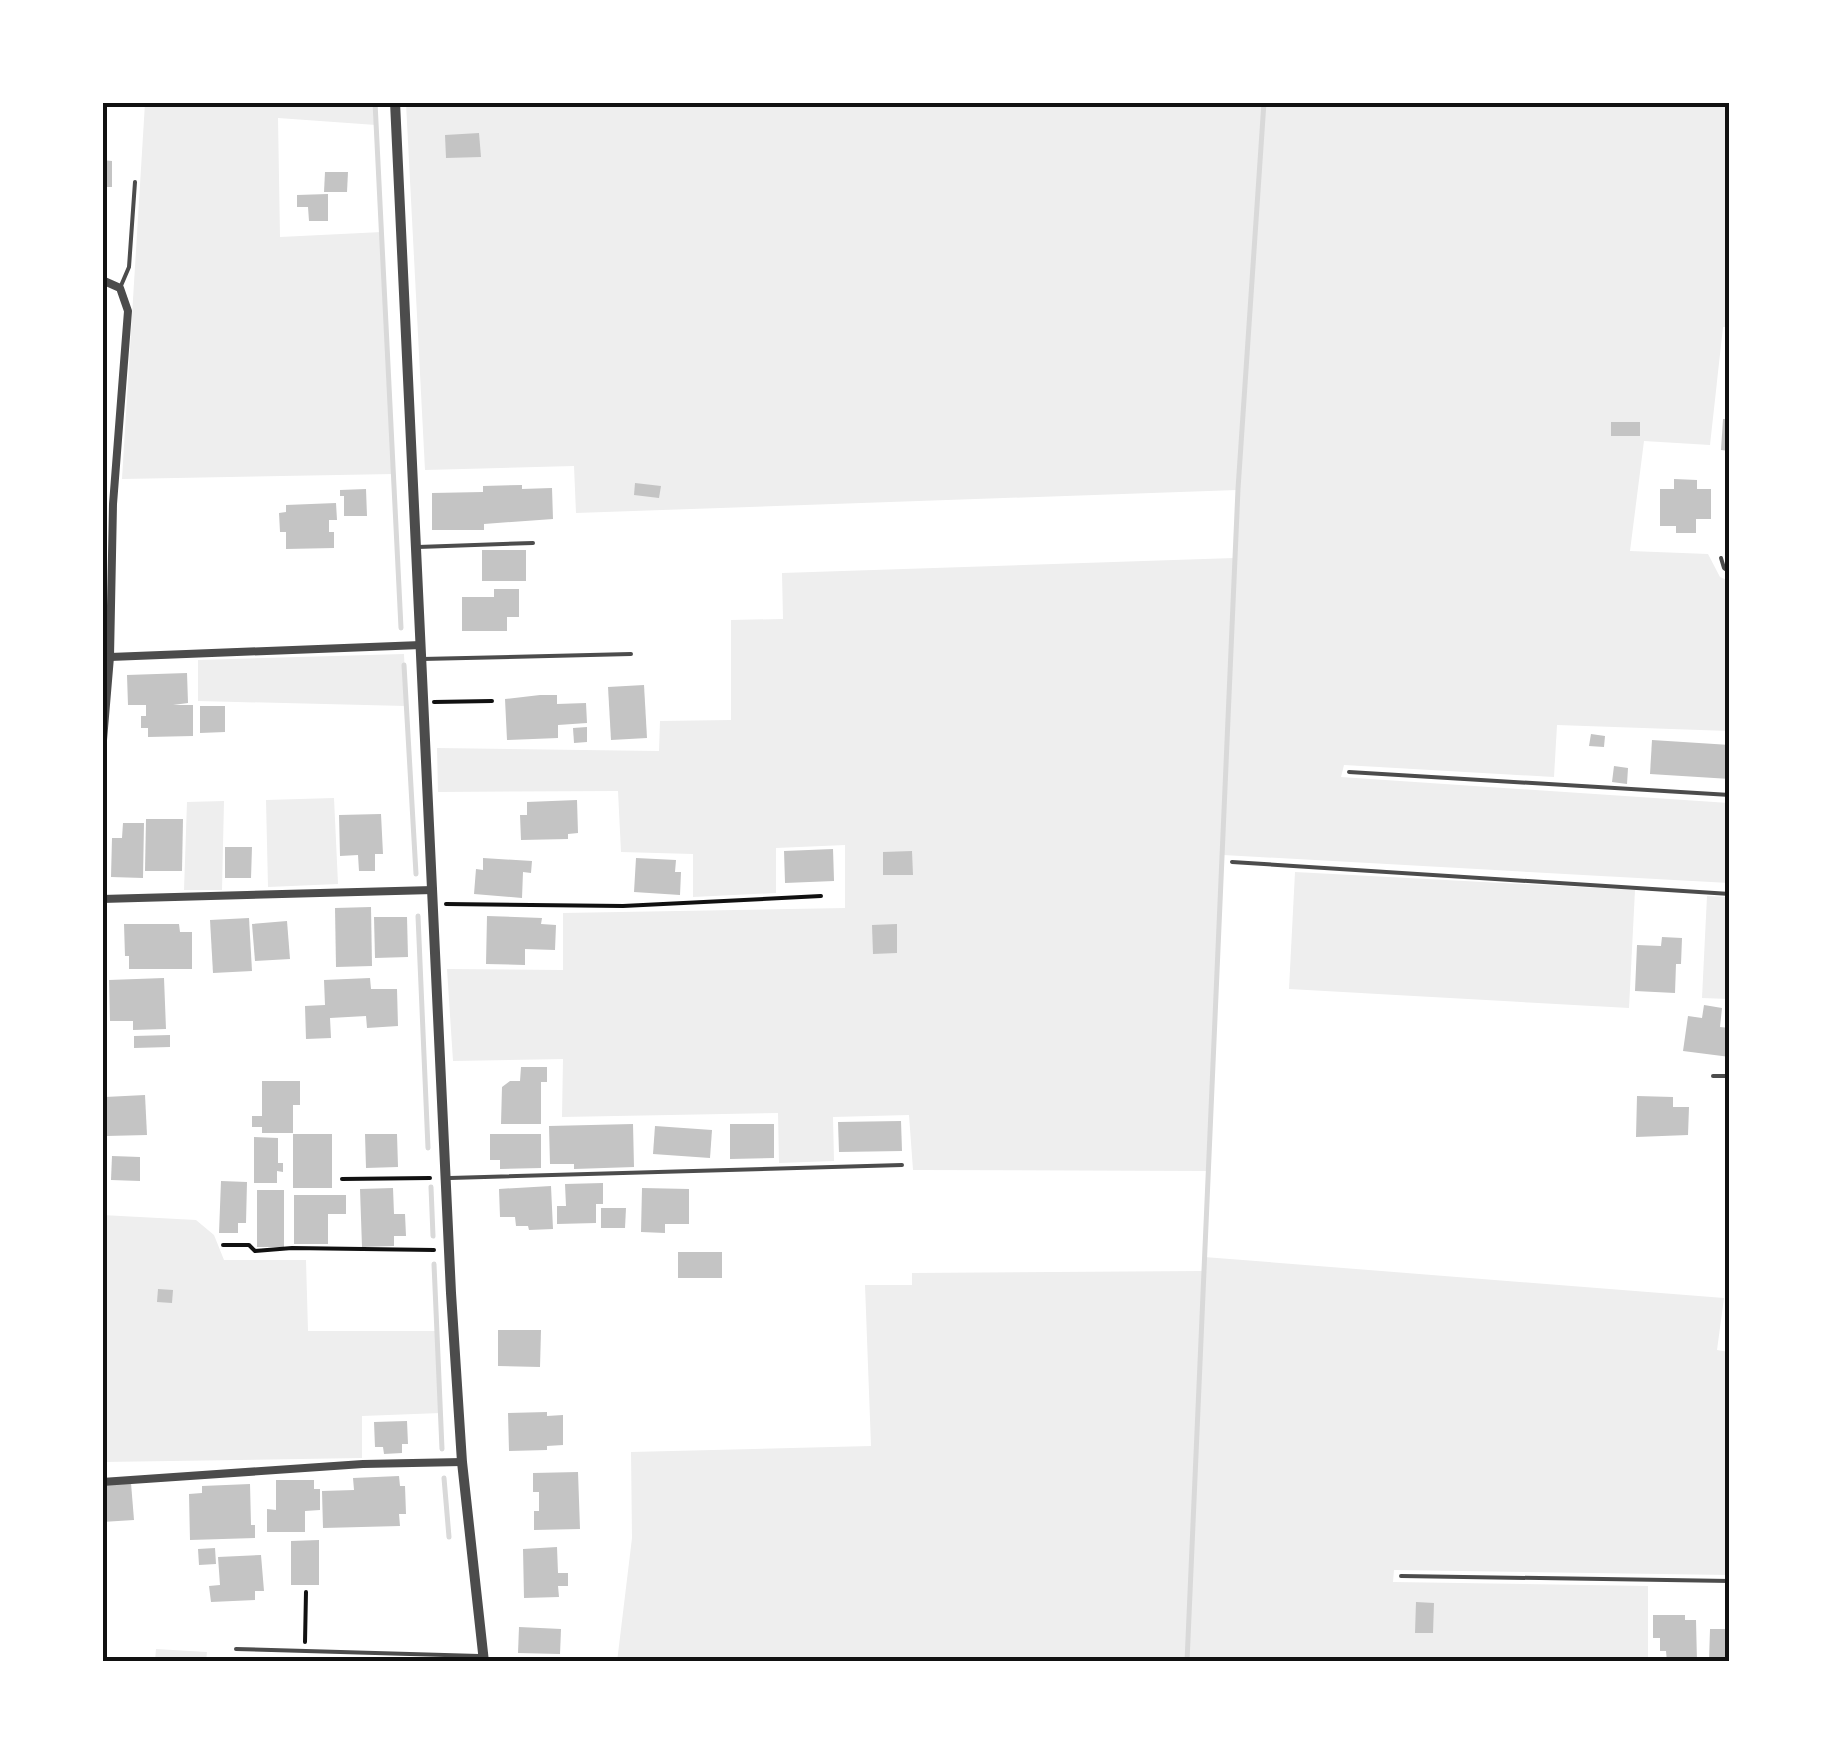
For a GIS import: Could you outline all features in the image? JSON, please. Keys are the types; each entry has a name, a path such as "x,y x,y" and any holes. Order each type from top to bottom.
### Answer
{"street":[{"path":"395,102 449,1250 462,1462 484,1659"},
{"path":"102,280 120,288 127,300 102,752"},
{"path":"102,504 113,504"},
{"path":"110,657 422,645"},
{"path":"102,899 432,890"},
{"path":"102,1482 363,1464 462,1462"}],"lane":[{"path":"120,288 129,268 135,182"},
{"path":"418,547 533,543"},
{"path":"1722,558 1724,568 1730,572"},
{"path":"422,659 632,654"},
{"path":"1349,772 1730,795"},
{"path":"1232,862 1730,894"},
{"path":"1712,1076 1730,1076"},
{"path":"445,1178 902,1165"},
{"path":"1401,1576 1730,1582"},
{"path":"236,1649 484,1659"}],"path":[{"path":"424,703 492,701"},
{"path":"433,904 622,906 820,896"},
{"path":"342,1179 445,1178"},
{"path":"222,1245 249,1245 255,1251 449,1250"},
{"path":"305,1652 306,1592"}],"shaded area":[{"path":"145,103 375,103 376,125 278,118 280,237 382,232 394,474 122,479"},
{"path":"406,103 1729,103 1729,327 1723,327 1710,445 1644,441 1630,551 1708,554 1720,577 1729,581 1729,731 1557,725 1554,777 1344,765 1341,777 1729,803 1729,883 1223,855 1208,1171 913,1170 909,1115 833,1117 834,1161 779,1163 778,1113 562,1117 563,1059 453,1061 447,969 563,970 563,913 845,908 845,845 776,848 776,893 693,897 693,854 621,852 618,791 438,792 437,748 659,751 660,721 731,720 731,620 783,619 782,573 1234,558 1237,490 576,513 574,466 425,470"},
{"path":"404,654 406,706 198,701 198,660"},
{"path":"334,798 338,884 268,887 266,800"},
{"path":"224,801 222,890 184,890 187,802"},
{"path":"1295,872 1635,890 1629,1008 1289,989"},
{"path":"1707,896 1729,897 1729,999 1702,998"},
{"path":"102,1215 196,1220 214,1235 224,1260 306,1260 308,1331 437,1331 441,1413 362,1416 362,1458 103,1462"},
{"path":"1204,1257 1724,1298 1717,1350 1729,1352 1729,1575 1394,1570 1393,1582 1648,1586 1648,1661 617,1662 632,1538 631,1452 871,1446 865,1285 912,1285 912,1273 1203,1271"},
{"path":"156,1649 207,1652 206,1661 155,1661"}],"building":[{"path":"479,133 481,157 446,158 445,135"},
{"path":"102,160 112,161 112,187 102,187"},
{"path":"325,172 348,172 347,192 324,192"},
{"path":"328,194 328,221 309,221 308,207 297,207 297,195"},
{"path":"1723,419 1730,419 1730,451 1721,450"},
{"path":"1611,422 1640,422 1640,436 1611,436"},
{"path":"1674,479 1697,480 1697,489 1711,489 1711,519 1696,519 1696,533 1676,533 1676,526 1660,526 1660,489 1674,489"},
{"path":"635,483 661,486 659,498 634,495"},
{"path":"522,485 522,489 552,488 553,519 484,524 484,530 432,530 432,493 483,492 483,486"},
{"path":"366,489 367,516 344,516 344,496 340,496 340,490"},
{"path":"336,503 337,520 329,520 334,548 286,549 286,532 280,532 279,513 286,512 286,505"},
{"path":"482,550 526,550 526,581 482,581"},
{"path":"494,589 519,589 519,617 507,617 507,631 462,631 462,597 494,597"},
{"path":"187,673 188,703 173,705 193,705 193,736 148,737 148,728 141,728 146,705 128,705 127,675"},
{"path":"644,685 647,738 611,740 608,687"},
{"path":"557,695 557,704 586,703 587,723 558,725 558,738 507,740 505,699"},
{"path":"200,706 225,706 225,732 200,733"},
{"path":"587,727 587,742 574,743 573,728"},
{"path":"1591,734 1605,736 1604,747 1589,746"},
{"path":"1652,740 1730,745 1730,779 1650,774"},
{"path":"1614,766 1628,768 1627,784 1612,782"},
{"path":"577,800 578,833 568,834 568,839 521,840 520,815 527,815 527,802"},
{"path":"381,814 383,854 375,854 375,871 359,871 358,855 340,856 339,815"},
{"path":"146,819 183,819 182,871 145,871"},
{"path":"123,823 144,823 143,878 111,877 112,838 122,838"},
{"path":"225,847 252,847 251,878 225,878"},
{"path":"833,849 834,881 785,883 784,851"},
{"path":"912,851 913,875 883,875 883,852"},
{"path":"483,858 532,861 531,873 523,872 522,898 474,894 476,869 483,870"},
{"path":"636,858 676,860 675,872 681,872 680,895 634,892"},
{"path":"371,907 372,966 336,967 335,908"},
{"path":"487,916 542,918 541,924 556,925 555,950 525,949 525,965 486,964"},
{"path":"374,917 407,917 408,957 375,958"},
{"path":"249,918 252,971 213,973 210,920"},
{"path":"287,921 290,959 255,961 252,924"},
{"path":"124,924 179,924 180,932 192,932 192,969 129,969"},
{"path":"897,924 897,953 873,954 872,925"},
{"path":"1662,937 1682,938 1675,993 1635,991 1637,945 1661,946"},
{"path":"164,978 166,1029 133,1030 133,1021 110,1021 109,980"},
{"path":"370,978 371,989 397,989 398,1026 367,1028 366,1016 330,1018 331,1038 306,1039 305,1006 325,1005 324,980"},
{"path":"1704,1005 1722,1008 1720,1027 1730,1028 1730,1057 1683,1051 1688,1016 1702,1018"},
{"path":"170,1035 170,1047 134,1048 134,1036"},
{"path":"521,1067 547,1067 547,1082 541,1082 541,1124 501,1124 502,1087 510,1081 520,1081"},
{"path":"262,1081 300,1081 300,1105 293,1105 293,1133 262,1133 262,1127 252,1127 252,1116 262,1116"},
{"path":"145,1095 147,1135 106,1136 105,1097"},
{"path":"1637,1096 1673,1097 1673,1107 1689,1107 1688,1135 1636,1137"},
{"path":"901,1121 902,1151 839,1152 838,1122"},
{"path":"633,1124 634,1167 574,1169 574,1164 550,1164 549,1126"},
{"path":"730,1124 774,1124 774,1158 730,1159"},
{"path":"655,1126 712,1130 710,1158 653,1154"},
{"path":"293,1134 332,1134 332,1188 293,1188"},
{"path":"365,1134 397,1134 398,1167 366,1168"},
{"path":"490,1134 541,1134 541,1168 500,1169 500,1160 490,1160"},
{"path":"254,1137 278,1138 278,1163 283,1163 283,1172 277,1171 277,1183 254,1183"},
{"path":"112,1156 140,1157 140,1181 111,1180"},
{"path":"221,1181 247,1182 246,1223 238,1223 238,1233 219,1233"},
{"path":"603,1183 603,1204 596,1204 596,1223 557,1224 557,1206 566,1206 565,1184"},
{"path":"551,1186 553,1229 529,1230 528,1226 516,1226 515,1217 500,1217 499,1189"},
{"path":"393,1188 394,1214 405,1214 406,1236 394,1236 394,1246 362,1247 360,1189"},
{"path":"642,1188 689,1189 689,1224 665,1224 665,1233 641,1232"},
{"path":"257,1190 284,1190 284,1247 257,1247"},
{"path":"294,1195 346,1195 346,1214 328,1214 328,1244 294,1244"},
{"path":"601,1208 626,1208 625,1228 601,1228"},
{"path":"678,1252 722,1252 722,1278 678,1278"},
{"path":"158,1289 173,1290 172,1303 157,1302"},
{"path":"498,1330 541,1330 540,1367 498,1366"},
{"path":"547,1412 547,1416 563,1415 563,1445 547,1446 547,1450 509,1451 508,1413"},
{"path":"407,1421 408,1444 402,1444 402,1453 384,1454 383,1447 375,1447 374,1422"},
{"path":"578,1472 580,1529 534,1530 539,1492 533,1492 533,1473"},
{"path":"399,1476 400,1486 405,1486 406,1514 399,1514 400,1526 323,1528 322,1491 354,1490 353,1478"},
{"path":"276,1480 314,1480 314,1489 320,1489 320,1510 305,1511 305,1532 267,1532 267,1509 276,1510"},
{"path":"131,1483 134,1520 102,1522 102,1485"},
{"path":"250,1484 255,1538 190,1540 189,1494 202,1493 202,1486"},
{"path":"319,1540 319,1585 291,1585 291,1541"},
{"path":"557,1547 558,1573 568,1573 568,1586 558,1586 559,1597 524,1598 523,1549"},
{"path":"215,1548 216,1564 199,1565 198,1549"},
{"path":"261,1555 264,1591 255,1591 255,1600 211,1602 209,1586 220,1585 218,1557"},
{"path":"1416,1602 1434,1603 1433,1633 1415,1633"},
{"path":"1653,1615 1685,1615 1685,1620 1696,1620 1697,1662 1667,1662 1666,1651 1660,1651 1660,1638 1653,1638"},
{"path":"519,1627 561,1629 560,1654 518,1653"},
{"path":"1710,1629 1730,1629 1730,1662 1709,1662"}],"waterway":[{"path":"375,102 401,628"},
{"path":"1187,1662 1238,489 1264,102"},
{"path":"404,665 416,874"},
{"path":"418,916 428,1148"},
{"path":"431,1187 433,1236"},
{"path":"434,1264 442,1449"},
{"path":"444,1478 449,1537"}]}
